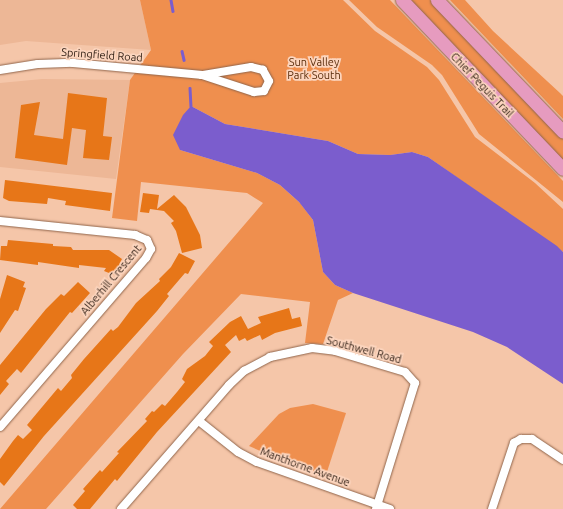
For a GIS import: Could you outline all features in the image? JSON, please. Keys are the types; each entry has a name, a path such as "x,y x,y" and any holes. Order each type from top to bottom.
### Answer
{"main road":[{"name":"Chief Peguis Trail","path":"402,0 563,169"},
{"path":"437,0 563,132"}],"street":[{"name":"Springfield Road","path":"0,70 38,64 73,63 202,75 254,92 264,91 268,80 263,70 251,67 202,75"},
{"name":"Alberhill Crescent","path":"0,221 135,235 147,240 151,249 146,258 0,427"},
{"name":"Southwell Road","path":"123,508 229,385 244,371 256,363 289,351 312,348 335,351 405,372 416,383 377,507"},
{"name":"Manthorne Avenue","path":"199,421 238,452 257,462 377,507 390,509"},
{"path":"492,509 514,443 521,439 532,439 563,460"}],"shaded area":[{"path":"0,0 140,0 151,50 26,41 0,45"},
{"path":"42,79 130,80 116,179 0,167 0,83"},
{"path":"191,106 225,124 328,141 358,154 390,155 412,152 428,157 557,246 563,252 563,384 507,347 473,332 353,293 335,285 323,272 313,220 299,202 280,185 257,173 180,150 173,135 183,115"}],"green space":[{"name":"Sun Valley Park South","path":"140,0 343,0 375,31 427,67 439,80 475,137 535,183 563,209 563,252 428,157 412,152 390,155 358,154 328,141 225,124 191,106 180,150 257,173 280,185 300,203 313,220 323,272 335,285 353,293 338,300 323,344 305,343 310,302 241,294 183,354 46,509 0,509 263,203 247,193 141,182 137,221 112,218 130,80 151,50"},
{"path":"349,0 390,0 563,181 563,202 479,134 442,75 432,65 377,27"},
{"path":"408,0 430,0 499,72 563,139 563,162"},
{"path":"450,0 465,0 493,31 563,96 563,119"},
{"path":"313,404 346,413 326,475 274,457 249,446 279,414 290,408"}],"building":[{"path":"68,93 107,98 103,136 112,137 109,160 83,158 86,130 72,128 67,165 15,158 21,105 40,102 34,135 63,139"},
{"path":"5,180 112,193 110,211 65,205 66,201 48,198 47,204 9,201 3,198"},
{"path":"143,193 159,195 157,209 174,195 186,207 200,235 202,248 182,253 176,231 171,223 174,221 164,211 150,209 149,213 140,212"},
{"path":"8,240 53,244 53,246 71,247 73,250 109,250 122,259 114,275 104,271 106,268 79,265 79,268 38,262 38,265 0,260 1,246 7,246"},
{"path":"179,253 195,261 188,274 185,273 167,294 169,296 157,311 44,436 4,486 0,482 0,459 13,441 18,435 23,439 32,430 27,425 58,388 61,391 72,378 71,375 111,329 113,331 118,327 136,303 160,281 159,279 171,267"},
{"path":"7,275 25,282 23,287 26,288 18,311 15,310 0,333 0,299"},
{"path":"78,282 90,293 72,313 70,312 21,373 17,369 6,381 9,384 0,395 0,365 46,309 61,294 64,296"},
{"path":"289,308 292,319 300,317 302,326 275,333 262,340 260,335 247,341 245,338 239,341 236,335 225,345 231,352 157,432 117,481 115,479 90,509 77,509 73,505 85,491 83,489 100,470 102,472 119,453 117,452 147,421 145,419 152,411 154,412 162,404 165,406 185,382 182,379 187,369 205,356 213,346 209,342 230,322 241,316 248,329 261,323 258,317"}],"waterway":[{"path":"171,0 173,11"},
{"path":"182,51 184,60"},
{"path":"190,88 191,106"}]}
